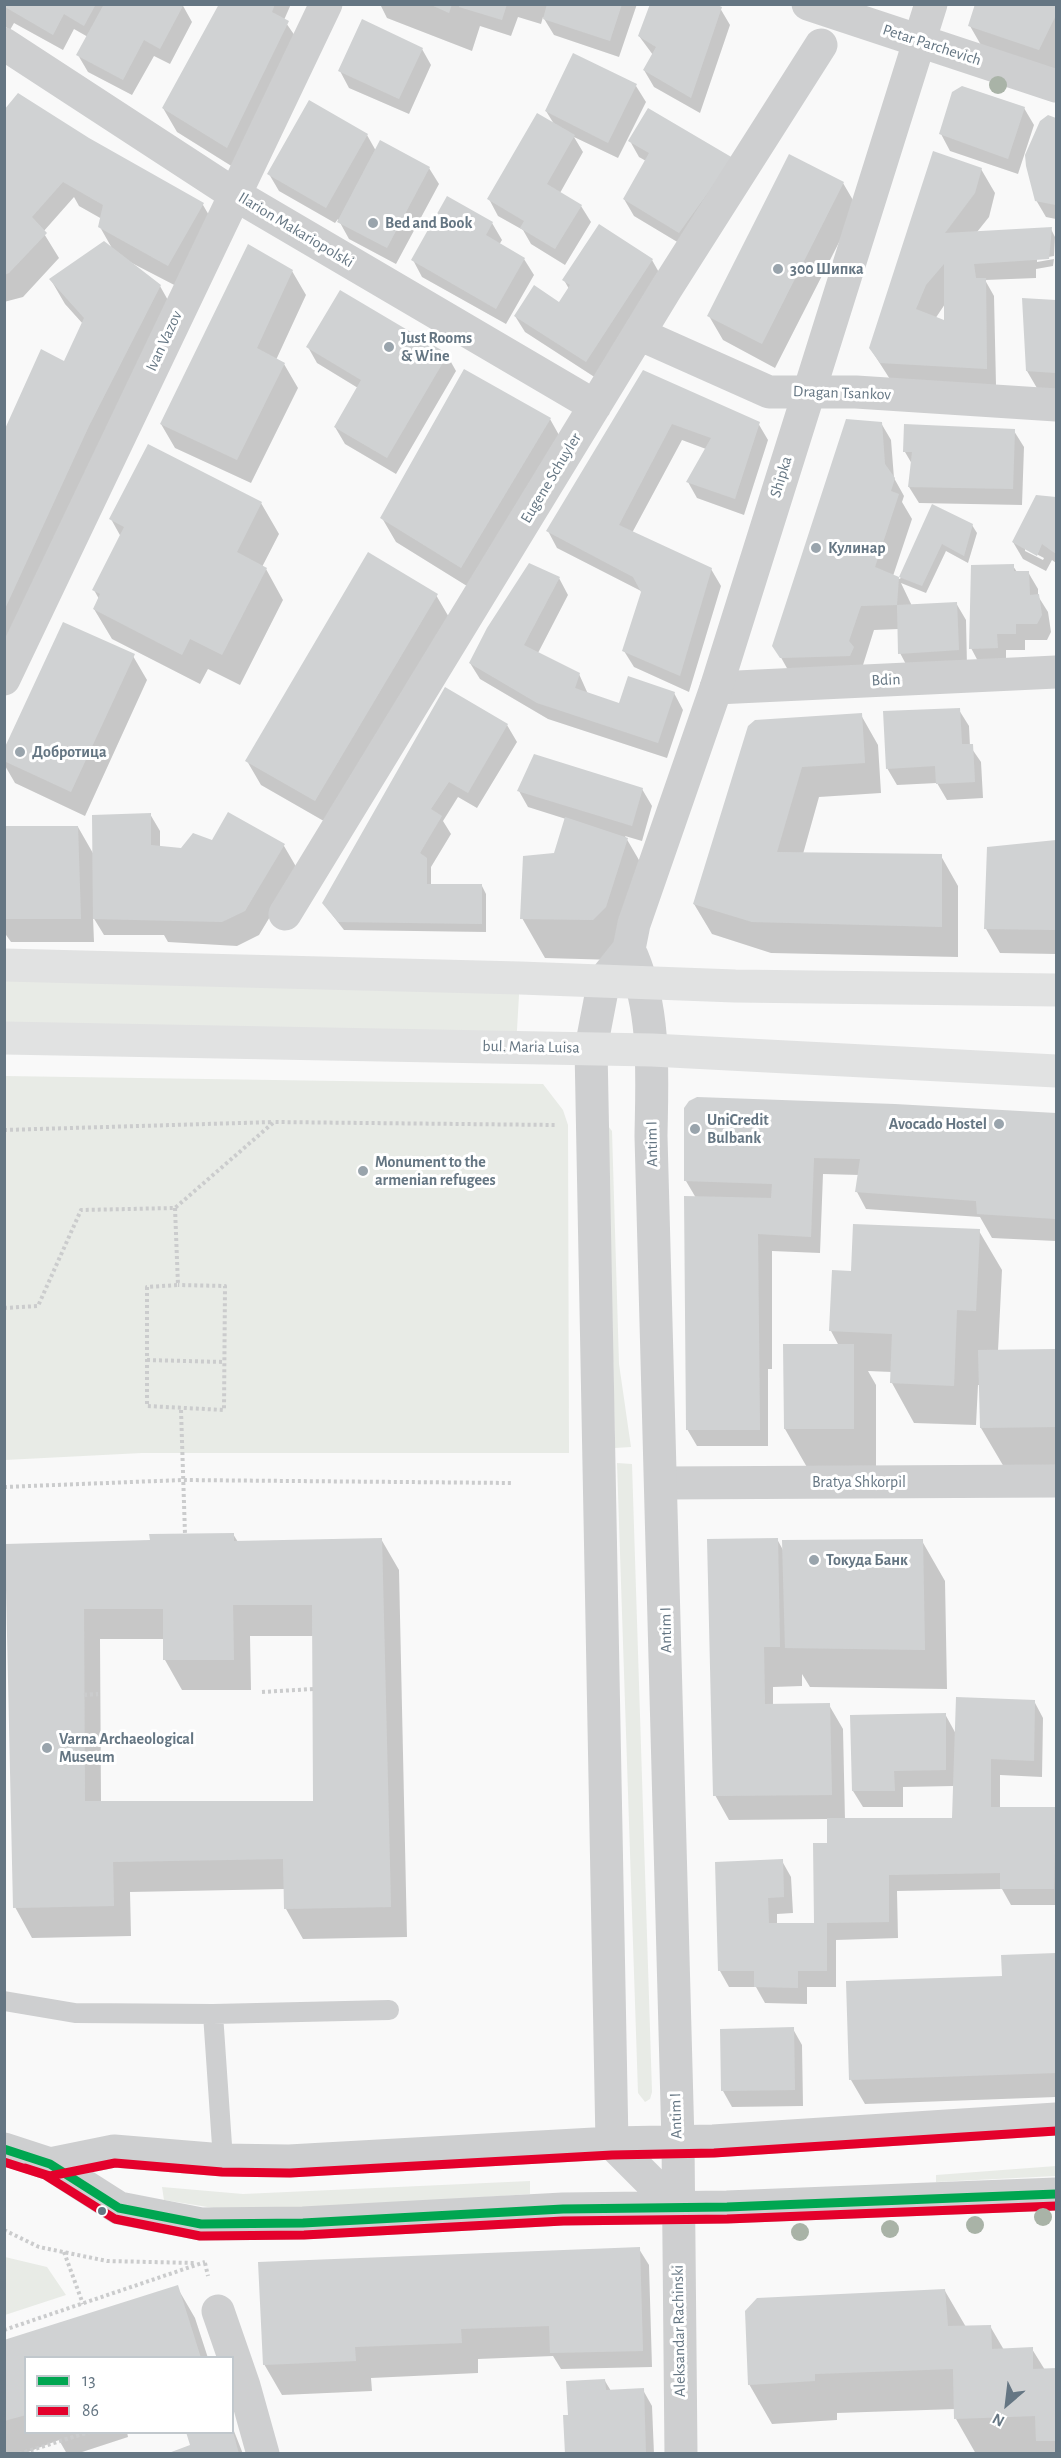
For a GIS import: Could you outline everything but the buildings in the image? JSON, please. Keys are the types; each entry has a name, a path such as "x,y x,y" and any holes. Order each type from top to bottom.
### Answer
{"main road":[{"path":"4,965 643,982 1056,990"},
{"name":"bul. Maria Luisa","path":"4,1038 591,1048 1056,1071"}],"street":[{"name":"Ivan Vazov","path":"4,679 326,4"},
{"name":"Petar Parchevich","path":"808,4 1056,86"},
{"name":"Shipka","path":"629,949 634,924 716,688 931,4"},
{"name":"Ilarion Makariopolski","path":"4,44 234,194 594,406"},
{"name":"Eugene Schuyler","path":"285,914 594,406 821,45"},
{"name":"Dragan Tsankov","path":"639,334 769,392 808,390 1056,405"},
{"name":"Bdin","path":"716,688 1056,672"},
{"path":"629,949 604,980 591,1048 612,2144 677,2208"},
{"name":"Antim I","path":"629,949 643,982 652,1050 651,1136 678,2142 677,2208"},
{"name":"Bratya Shkorpil","path":"662,1483 1056,1481"},
{"path":"50,2164 114,2151 223,2160 289,2161 678,2142 1056,2119"},
{"path":"4,2149 50,2164 119,2208 201,2224 303,2223 563,2209 677,2208 1056,2194"},
{"name":"Aleksandar Rachinski","path":"677,2208 681,2454"},
{"path":"218,2311 234,2356"},
{"path":"234,2357 263,2454"}],"lane":[{"path":"4,2001 75,2013 213,2014 388,2010"},
{"path":"213,2014 223,2160"}],"path":[{"path":"4,1308 38,1306 81,1210 175,1208 274,1122"},
{"path":"4,1130 274,1122 593,1123"},
{"path":"175,1208 178,1285"},
{"path":"178,1285 225,1286 224,1410 182,1410 147,1406 147,1287 178,1285"},
{"path":"147,1360 224,1362"},
{"path":"182,1410 185,1534"},
{"path":"4,1487 183,1480 511,1484"},
{"path":"262,1692 313,1689"},
{"path":"84,1695 98,1694"},
{"path":"4,2230 39,2247 107,2261 205,2263 4,2330"},
{"path":"64,2252 82,2304"},
{"path":"19,2454 86,2434"}],"shaded area":[{"path":"5,968 520,978 516,1047 5,1039"},
{"path":"5,1076 543,1084 563,1110 568,1125 569,1453 142,1453 5,1460"},
{"path":"608,1126 612,1131 619,1364 631,1447 615,1448"},
{"path":"617,1463 632,1464 652,2092 650,2099 645,2102 638,2093"},
{"path":"1056,2166 1056,2176 936,2182 936,2175"},
{"path":"530,2181 530,2194 303,2210 220,2209 164,2200 162,2187 243,2194"},
{"path":"5,2257 47,2267 66,2295 5,2315"}],"transit line":[{"name":"86","path":"25,2168 50,2176 115,2163 222,2172 290,2173 612,2155 714,2153 1056,2131"},
{"name":"13","path":"4,2149 50,2164 119,2208 201,2224 303,2223 563,2209 727,2207 1056,2194"},
{"name":"86","path":"4,2162 45,2175 115,2219 200,2236 304,2235 563,2221 727,2219 1056,2206"}],"place":[{"name":"Bed and Book","path":"373,223"},
{"name":"300 Шипка","path":"778,269"},
{"name":"Just Rooms & Wine","path":"389,347"},
{"name":"Кулинар","path":"816,548"},
{"name":"Добротица","path":"20,752"},
{"name":"Avocado Hostel","path":"999,1124"},
{"name":"UniCredit Bulbank","path":"695,1129"},
{"name":"Monument to the armenian refugees","path":"363,1171"},
{"name":"Токуда Банк","path":"814,1560"},
{"name":"Varna Archaeological Museum","path":"47,1748"}]}
